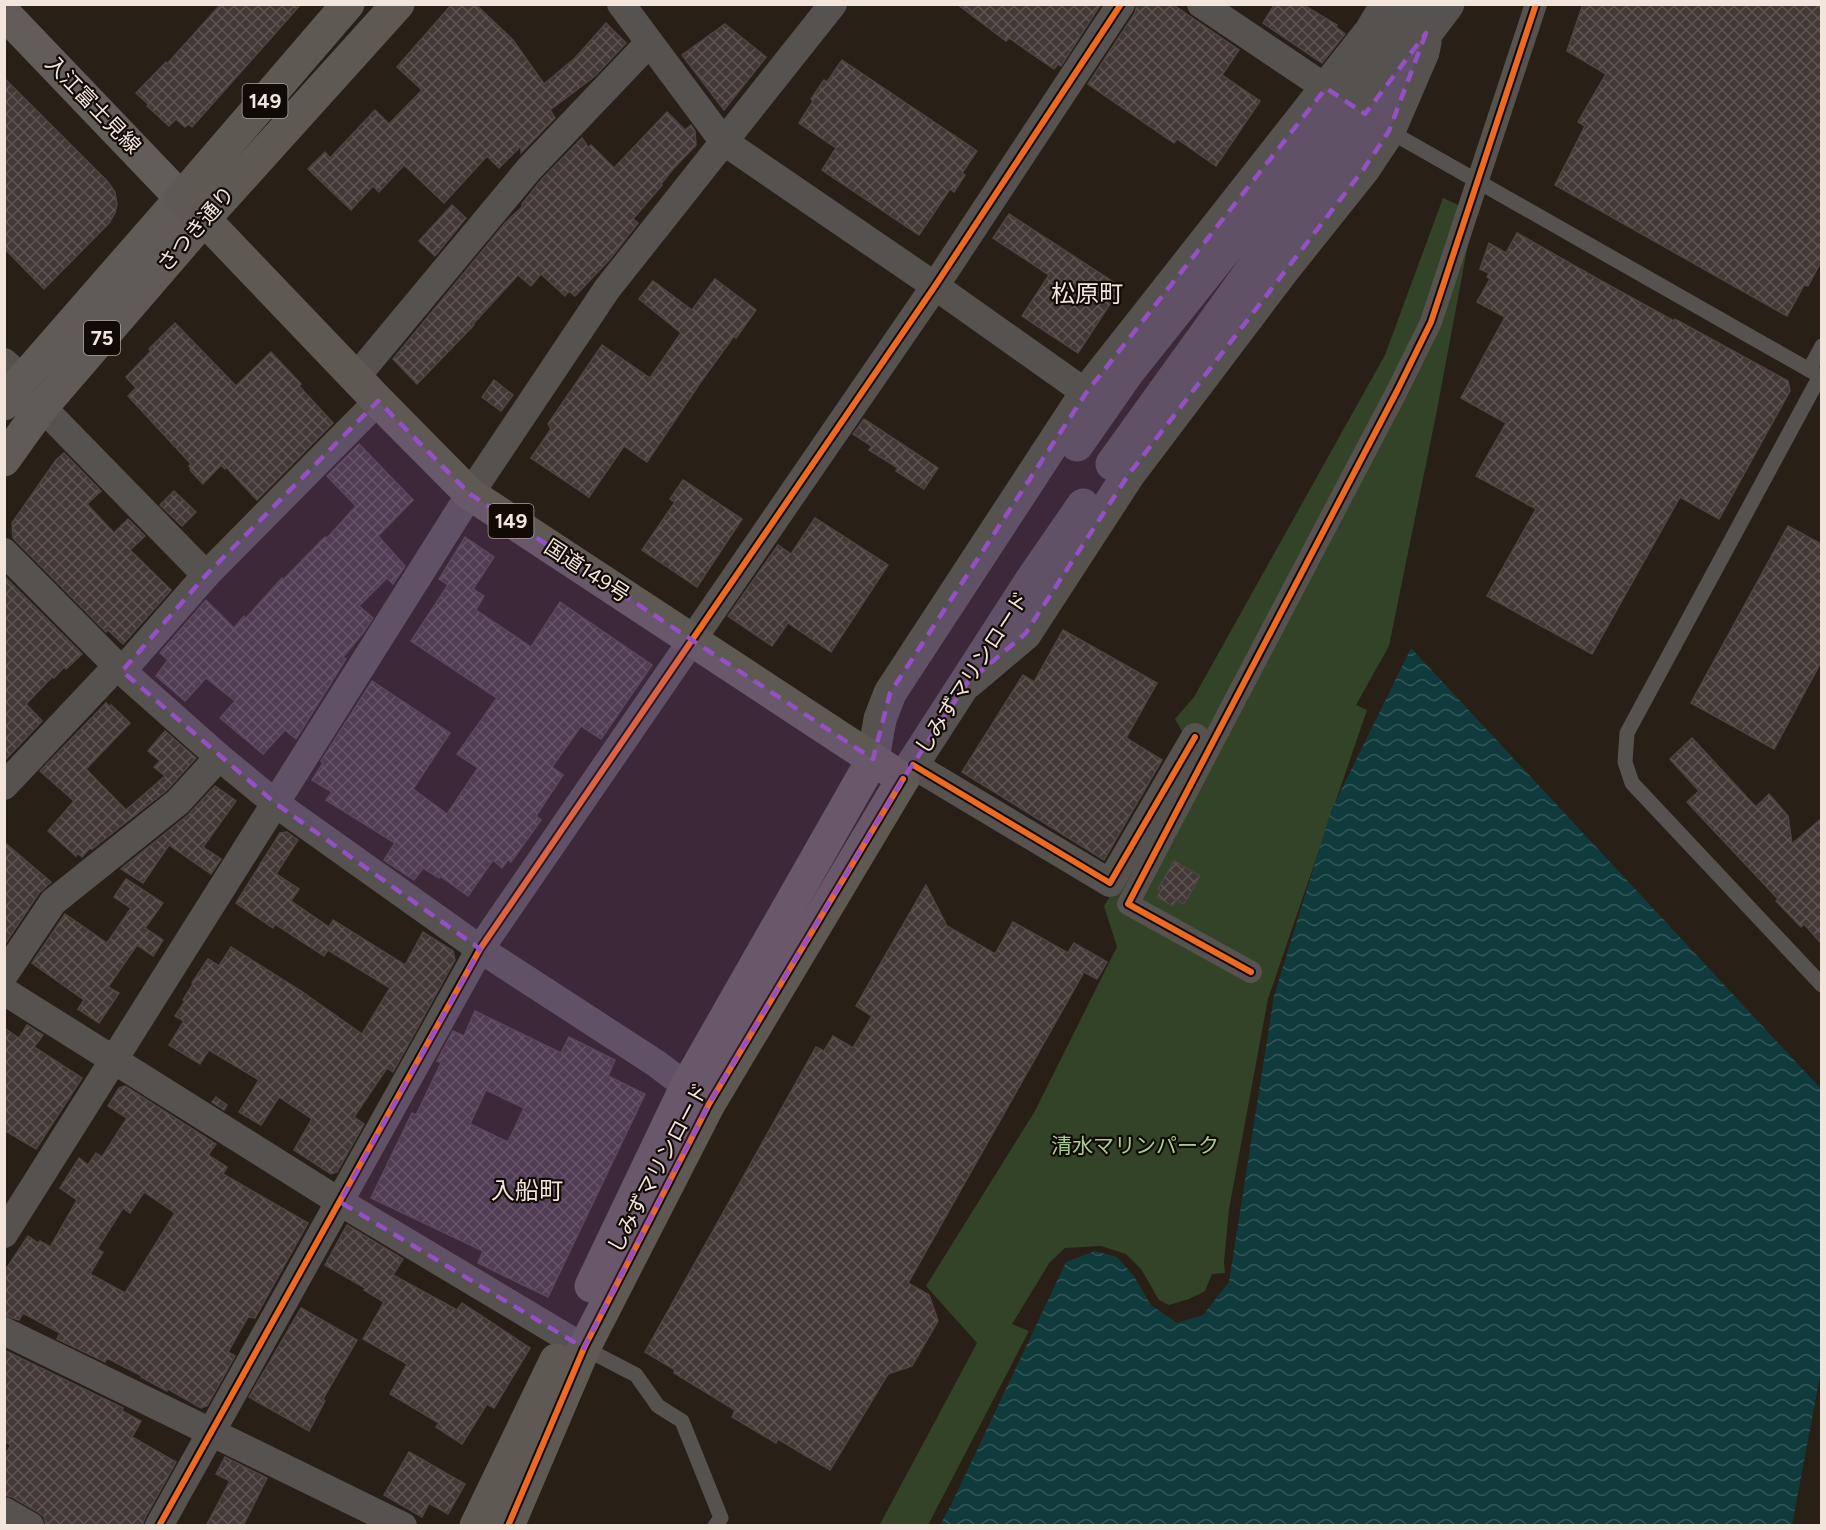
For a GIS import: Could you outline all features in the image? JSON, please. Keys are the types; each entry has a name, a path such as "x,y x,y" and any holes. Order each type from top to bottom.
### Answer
{"highway":[{"name":"さつき通り","path":"192,208 348,4"},
{"name":"さつき通り","path":"192,208 398,4"},
{"name":"国道149号","path":"192,208 470,494 873,759 908,772"},
{"path":"698,1096 873,759"},
{"name":"しみずマリンロード","path":"476,1526 575,1342 698,1096 908,772"},
{"name":"しみずマリンロード","path":"508,1526 575,1342"}],"main road":[{"name":"入江富士見線","path":"5,13 192,208"},
{"name":"さつき通り","path":"10,382 192,208"},
{"name":"さつき通り","path":"4,460 192,208"}],"street":[{"path":"5,13 15,4"},
{"path":"621,4 723,141 1086,393"},
{"path":"4,1234 470,494 607,289 833,4"},
{"path":"159,1526 480,949 934,286 1121,4"},
{"path":"1201,4 1389,131"},
{"path":"873,759 880,719 890,693 1086,393 1371,31 1387,4"},
{"name":"しみずマリンロード","path":"873,759 1077,445 1128,372 1262,205 1413,4"},
{"path":"967,682 1025,634 1129,474 1284,269 1363,170 1389,131 1423,52 1432,4"},
{"name":"しみずマリンロード","path":"908,772 1032,579 1112,464 1330,161 1448,4"},
{"path":"1251,972 1128,904 1431,322 1536,4"},
{"path":"356,377 530,169 649,43"},
{"path":"4,786 120,668 206,575 378,401"},
{"path":"42,407 206,575"},
{"path":"4,552 120,668 219,758 275,803 480,949 657,1064 698,1096"},
{"path":"908,772 1110,883 1195,737"},
{"path":"4,975 53,902 178,802 219,758"},
{"path":"4,991 340,1202 575,1342"},
{"path":"4,1331 403,1526"},
{"path":"4,1511 30,1526"}],"lane":[{"path":"1389,131 1820,376 1627,733 1625,762 1632,783 1821,985"},
{"path":"1809,370 1821,346"},
{"path":"575,1342 636,1375 658,1406 682,1421 721,1518 715,1526"}],"highlighted area":[{"path":"1426,33 1389,131 1363,170 1129,474 1025,634 967,683 903,779 709,1104 584,1348 340,1202 480,949 275,803 122,671 206,575 378,401 470,494 873,759 890,693 1086,393 1326,88 1365,114"}],"green space":[{"name":"清水マリンパーク","path":"1443,198 1474,212 1437,410 1389,646 1356,705 1367,710 1268,999 1229,1209 1225,1273 1212,1274 1205,1291 1169,1305 1159,1300 1141,1269 1126,1254 1101,1246 1065,1248 1050,1262 1012,1324 1029,1331 928,1525 879,1526 977,1343 926,1286 1035,1111 1117,947 1104,906 1197,757 1175,719 1194,697 1385,355"}],"water":[{"path":"1411,648 1821,1089 1821,1371 1792,1525 940,1525 1066,1262 1095,1251 1117,1257 1133,1275 1151,1305 1177,1323 1203,1315 1229,1282 1274,996 1331,811"}],"building":[{"path":"221,4 301,4 192,127 189,124 185,127 176,119 169,126 136,93 166,62 167,64"},
{"path":"452,4 475,4 513,40 544,84 575,58 606,23 626,43 595,76 550,110 555,118 521,153 521,146 499,168 487,156 444,203 404,165 379,192 373,186 351,210 308,169 325,152 330,158 375,110 389,124 422,90 397,67"},
{"path":"957,4 1101,4 1061,66 1058,64 1054,69 1009,38 1006,41"},
{"path":"1137,4 1172,4 1239,50 1222,75 1260,101 1216,166 1177,139 1174,143 1088,84 1135,13"},
{"path":"1275,4 1302,4 1337,25 1336,27 1345,34 1322,63 1263,23"},
{"path":"1583,4 1821,4 1821,262 1808,286 1804,285 1787,316 1555,185 1585,126 1578,122 1606,74 1567,51"},
{"path":"725,24 766,57 724,110 682,55"},
{"path":"842,60 977,151 962,173 965,175 954,192 950,189 919,235 822,170 836,148 799,123 813,101 811,99 824,80 827,82"},
{"path":"4,78 108,182 115,192 117,204 109,223 44,289 4,248"},
{"path":"667,112 685,130 691,125 695,131 696,145 673,169 633,219 638,223 610,259 575,296 569,291 565,296 541,274 531,286 518,275 417,384 393,359 506,222 522,207 541,180 582,138 588,147 591,145 614,168"},
{"path":"452,205 466,218 435,256 419,241"},
{"path":"1009,214 1121,287 1078,353 1022,316 1049,275 993,238"},
{"path":"1517,233 1674,321 1675,319 1788,381 1790,391 1719,519 1680,497 1592,654 1487,596 1536,509 1476,476 1506,423 1461,398 1505,317 1477,302 1490,279 1487,277 1489,273 1480,269 1489,243 1506,253"},
{"path":"715,279 756,310 700,383 647,462 624,446 589,497 531,458 551,429 548,424 602,345 650,378 681,333 639,299 653,281 692,310"},
{"path":"175,323 236,386 271,352 333,423 257,500 226,467 225,469 221,465 203,484 190,470 191,464 128,396 136,388 126,377"},
{"path":"494,380 513,395 501,411 482,397"},
{"path":"864,419 938,468 924,489 896,471 898,468 869,450 872,446 853,434"},
{"path":"359,444 413,500 378,536 405,566 393,584 387,578 359,606 373,618 343,657 346,659 296,739 285,730 263,754 220,718 235,701 206,678 185,701 156,676 168,660 160,653 206,600 234,628 282,578 283,580 325,537 327,538 356,506 327,476"},
{"path":"64,453 101,491 87,504 114,533 128,519 145,536 130,550 171,590 123,644 108,630 106,632 13,538 12,523 56,460"},
{"path":"683,480 742,519 697,587 642,550 675,502 670,499"},
{"path":"174,491 196,512 182,526 160,505"},
{"path":"815,518 888,565 831,652 788,623 772,646 728,616 778,545 791,554"},
{"path":"1788,526 1821,544 1821,662 1774,749 1691,703"},
{"path":"465,537 494,557 473,589 484,596 476,610 531,647 560,602 652,665 601,739 581,726 552,767 563,775 536,816 541,820 511,862 508,860 502,868 493,860 468,896 440,876 439,878 423,868 414,880 384,860 395,843 326,800 332,792 312,780 323,763 321,761 372,681 450,733 413,789 447,814 478,768 457,754 497,698 411,641 448,585 439,579"},
{"path":"4,576 82,654 66,669 64,667 54,678 52,677 26,704 42,721 4,761"},
{"path":"1063,630 1157,683 1126,738 1162,760 1104,860 962,772 1023,675 1034,682"},
{"path":"106,703 130,723 86,769 126,810 165,776 154,767 160,761 148,751 165,731 196,758 167,790 92,849 90,848 82,857 78,853 76,856 48,831 74,801 40,771"},
{"path":"1692,738 1756,807 1769,794 1788,816 1792,844 1821,819 1821,943 1804,924 1801,927 1776,901 1778,899 1687,802 1699,791 1670,759"},
{"path":"215,786 236,801 203,847 221,859 211,874 169,845 143,883 121,869 188,815"},
{"path":"287,832 298,840 276,874 299,889 291,901 329,927 333,920 405,965 423,932 453,951 455,960 393,1072 387,1068 354,1117 364,1124 337,1172 331,1174 294,1150 312,1119 279,1097 261,1125 239,1112 259,1080 209,1050 200,1064 169,1045 184,1021 175,1016 185,1001 183,1000 192,983 208,959 219,966 231,947 301,991 362,1034 390,988 328,950 324,956 275,924 273,928 236,903 280,833"},
{"path":"4,842 51,882 39,893 5,944"},
{"path":"1174,861 1200,876 1184,904 1176,900 1173,906 1157,897 1161,890 1158,889"},
{"path":"126,879 163,903 145,928 163,940 153,956 137,945 108,987 119,993 99,1023 78,1009 84,1000 32,963 65,914 107,943 131,908 114,897"},
{"path":"926,885 947,926 995,954 1013,922 1068,953 1074,943 1107,962 1097,979 1084,972 908,1283 929,1295 938,1321 912,1366 888,1374 830,1470 778,1439 776,1443 732,1417 735,1410 674,1373 675,1370 645,1352 816,1047 824,1051 833,1036 853,1048 872,1016 856,1006"},
{"path":"475,1011 561,1053 569,1037 615,1060 608,1076 645,1094 548,1297 478,1263 483,1251 371,1198 412,1113 416,1115 441,1063 437,1061 453,1031 464,1036","holes":["486,1090 524,1108 508,1142 470,1124"]},
{"path":"27,1025 43,1035 34,1047 82,1078 36,1149 4,1130 4,1028 19,1038"},
{"path":"125,1086 216,1144 208,1155 227,1167 223,1174 308,1223 255,1318 248,1317 228,1352 235,1356 207,1406 201,1408 107,1358 105,1362 57,1339 60,1333 23,1313 19,1320 4,1315 4,1272 28,1236 50,1247 77,1200 60,1188 79,1158 88,1165 96,1153 102,1157 127,1118 108,1106 119,1088","holes":["144,1192 175,1213 125,1293 90,1274 103,1252 97,1249 123,1208 130,1213"]},
{"path":"216,1097 227,1105 224,1110 212,1102"},
{"path":"347,1225 403,1259 393,1275 457,1310 462,1303 530,1348 494,1408 487,1404 462,1444 436,1427 439,1423 390,1394 407,1364 363,1339 384,1302 325,1265"},
{"path":"301,1308 357,1340 323,1399 325,1401 309,1431 249,1397"},
{"path":"4,1350 123,1408 122,1411 141,1421 132,1437 176,1462 142,1526 46,1526 44,1517 38,1512 4,1495 4,1457 11,1445 4,1441"},
{"path":"409,1452 465,1484 448,1514 429,1503 422,1517 384,1495"},
{"path":"225,1457 267,1478 243,1526 206,1526 230,1481 216,1474"}],"cycle path":[{"path":"159,1526 480,949 935,286 1121,4"},
{"path":"1251,972 1128,904 1431,322 1536,4"},
{"path":"913,765 1110,883 1195,737"},
{"path":"508,1526 584,1348 709,1104 903,779"}],"district":[{"name":"松原町","path":"1087,294"},
{"name":"入船町","path":"527,1191"}]}
